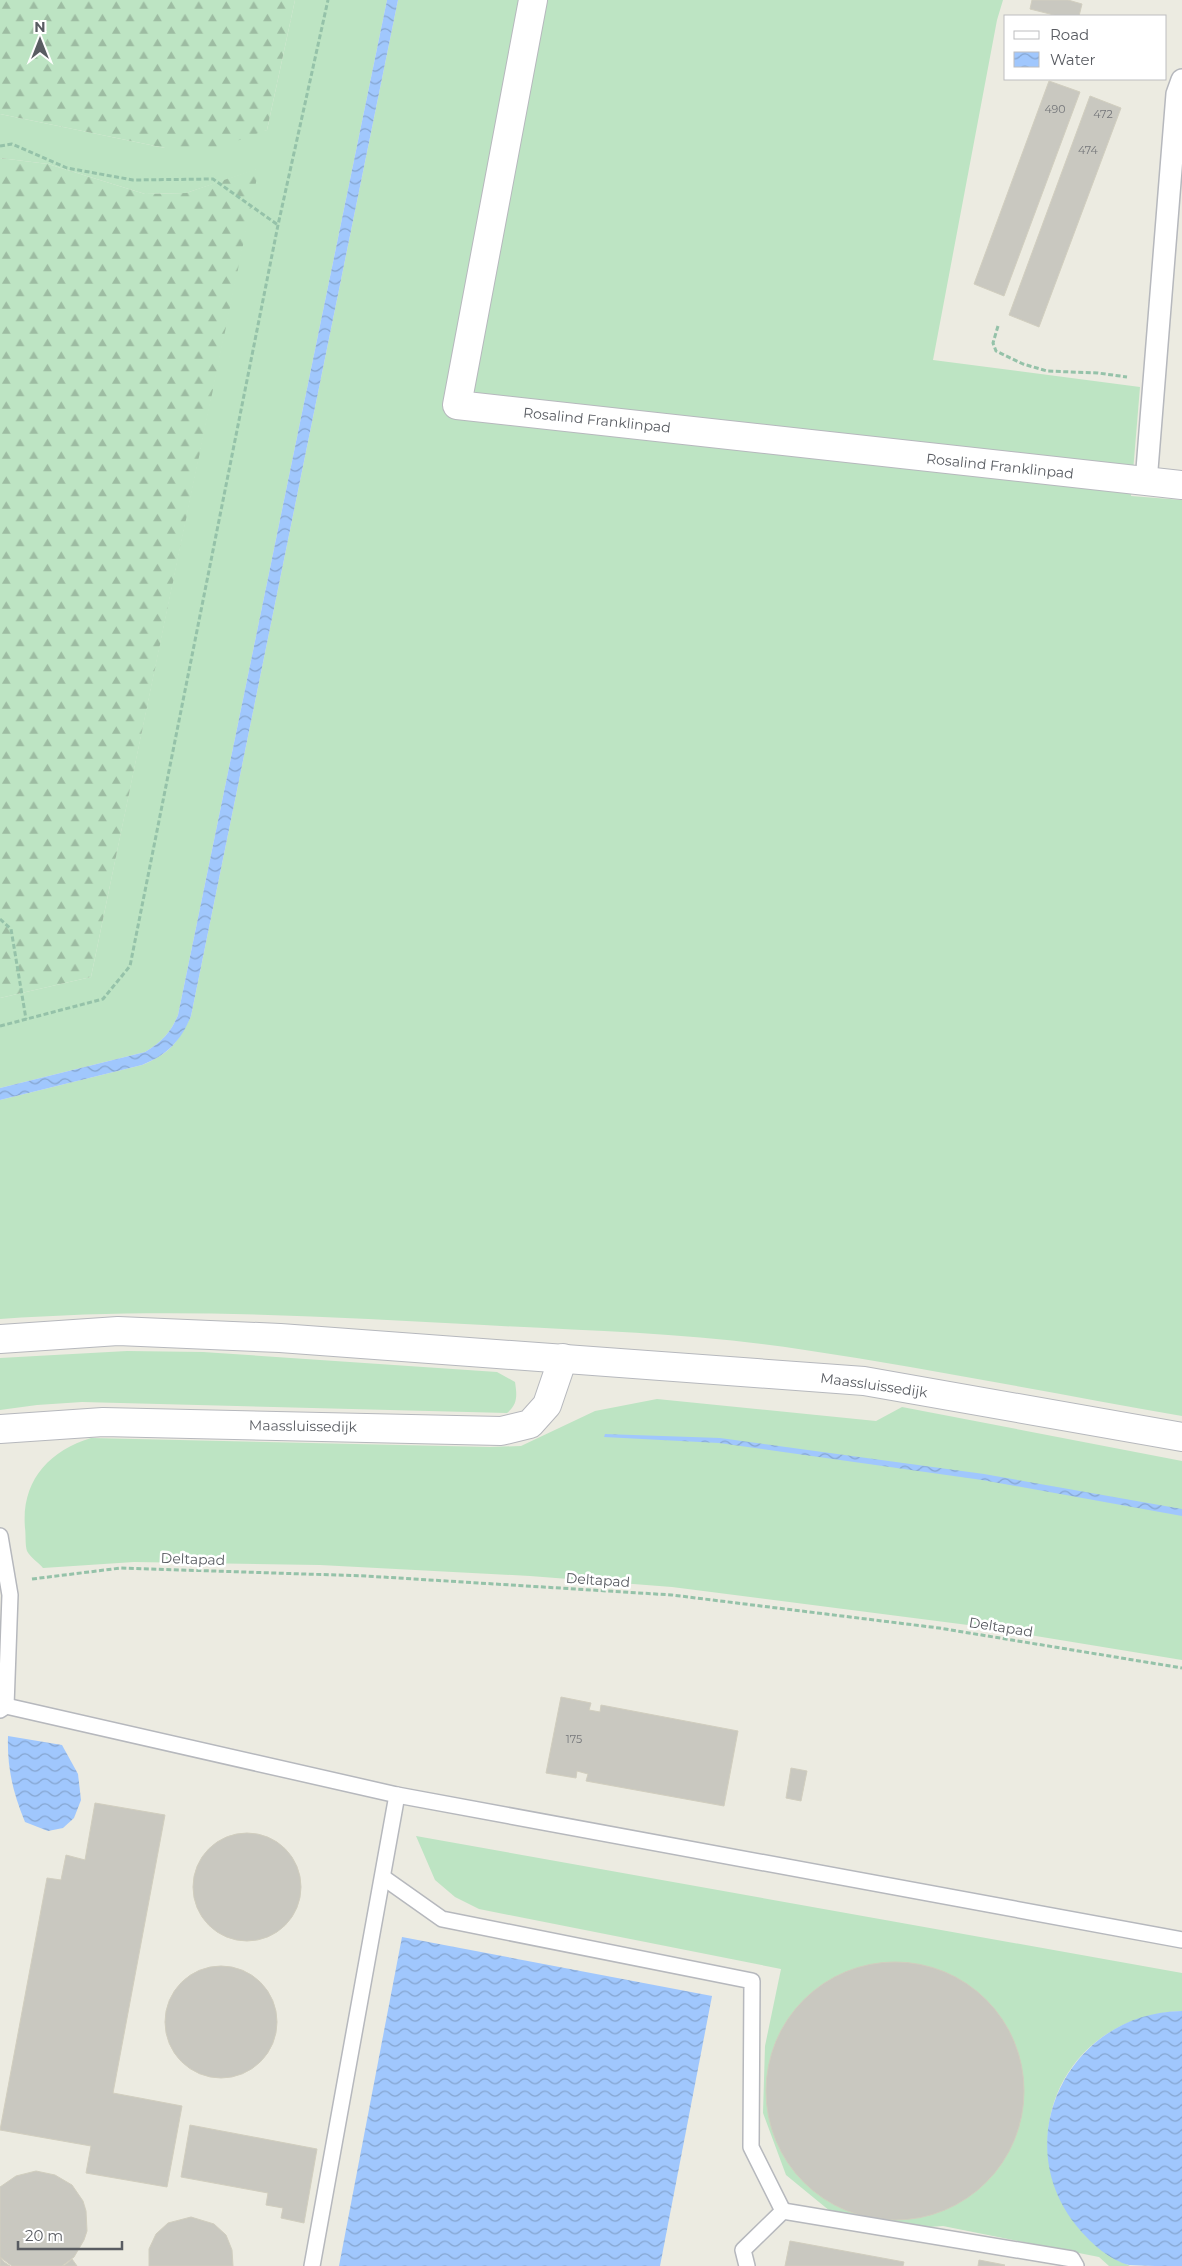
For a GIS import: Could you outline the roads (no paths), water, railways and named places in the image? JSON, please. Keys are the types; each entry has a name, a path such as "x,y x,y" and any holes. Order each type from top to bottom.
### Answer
{"street":[{"name":"Rosalind Franklinpad","path":"533,0 458,405 1182,485"},
{"path":"1146,482 1176,94 1182,80"},
{"name":"Maassluissedijk","path":"0,1339 118,1331 280,1338 864,1381 1182,1438"},
{"name":"Maassluissedijk","path":"0,1429 103,1422 500,1431 530,1424 547,1405 563,1358"}],"lane":[{"path":"0,1536 9,1589 3,1708 397,1794 1182,1940"},
{"path":"312,2266 384,1878 397,1794"},
{"path":"384,1878 442,1919 752,1981 751,2147 784,2211"},
{"path":"747,2266 742,2250 784,2211"},
{"path":"784,2211 1072,2259 1076,2266"}],"water":[{"path":"387,0 398,0 191,1016 183,1033 166,1052 142,1065 0,1100 0,1088 145,1052 165,1036 178,1015"},
{"path":"605,1434 720,1438 984,1474 1182,1509 1182,1516 982,1480 719,1443 604,1437"},
{"path":"8,1736 62,1745 78,1774 81,1800 74,1818 63,1828 48,1831 25,1822 12,1780"},
{"path":"402,1937 712,1996 660,2266 339,2266"},
{"path":"1182,2011 1182,2266 1129,2265 1108,2255 1090,2241 1080,2230 1058,2196 1048,2159 1049,2123 1060,2088 1080,2058 1108,2033 1142,2017"}]}
